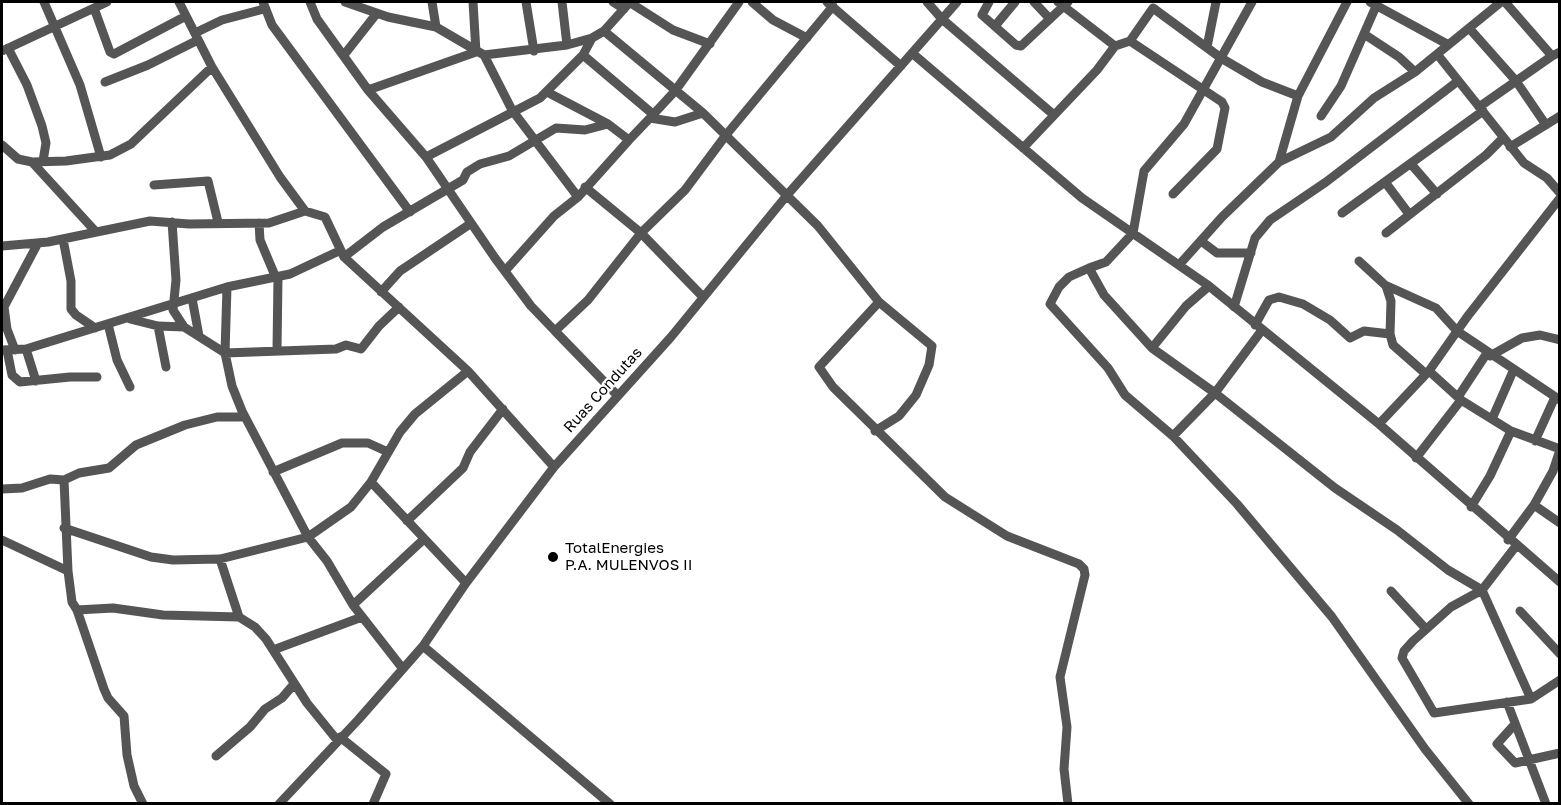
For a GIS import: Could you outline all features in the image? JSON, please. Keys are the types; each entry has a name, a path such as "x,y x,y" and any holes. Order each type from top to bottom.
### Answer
{"street":[{"path":"44,2 80,85 101,158"},
{"path":"43,161 46,143 42,126 27,85 4,49 106,2"},
{"path":"179,2 212,67 280,177 305,212"},
{"path":"310,2 317,19 368,90 426,157 470,224 531,306 618,396"},
{"path":"345,2 378,13 436,27 480,54"},
{"path":"432,2 436,27"},
{"path":"473,2 480,54 512,110 578,197"},
{"path":"526,2 534,51"},
{"path":"561,2 567,45"},
{"path":"613,2 627,4 673,30 710,44"},
{"path":"505,271 554,216 578,197 675,92 739,2"},
{"path":"752,2 773,20 807,38"},
{"path":"927,2 942,19 1054,115"},
{"name":"Ruas Condutas","path":"279,804 358,720 423,646 466,583 554,467 703,297 788,194 957,2"},
{"path":"988,2 981,14 1016,45 1022,46 1063,3 1114,46"},
{"path":"995,26 1016,2"},
{"path":"1034,2 1050,19"},
{"path":"1207,47 1216,2"},
{"path":"1252,2 1184,124 1144,171 1133,233 1106,262 1089,268 1064,283 1050,304 1108,368 1125,395 1173,436 1237,504 1332,617 1425,749 1469,804"},
{"path":"1279,162 1298,96 1347,2"},
{"path":"1179,265 1279,162 1331,136 1374,98 1415,72 1447,44 1503,2 1556,54 1516,81 1411,164 1342,213"},
{"path":"1321,116 1341,86 1364,34 1373,3 1447,44"},
{"path":"368,90 480,54 534,51 592,38 604,32 627,4"},
{"path":"555,331 588,300 641,233 685,190 726,135 807,38 830,4 901,66"},
{"path":"105,82 148,65 222,20 263,5 272,25 410,212"},
{"path":"1023,148 1097,69 1114,46 1130,41 1154,5 1221,58 1265,84 1298,96"},
{"path":"94,8 110,52 114,54 186,15"},
{"path":"344,55 378,13"},
{"path":"1469,28 1516,81 1546,124"},
{"path":"604,32 703,113 788,194 825,234 879,302 932,346 929,365 916,395 899,416 875,431"},
{"path":"1364,34 1394,54 1415,72"},
{"path":"426,157 512,110 533,102 547,92 583,55 592,38"},
{"path":"1130,41 1222,102 1225,108 1219,143 1213,154 1173,194"},
{"path":"912,53 1082,198 1209,286 1379,424 1512,543 1560,582"},
{"path":"1379,424 1428,373 1457,331 1560,196 1547,178 1524,163 1510,147 1437,54"},
{"path":"583,55 652,116 675,122 703,113"},
{"path":"2,145 18,159 32,162 101,158 130,144 212,67"},
{"path":"1234,307 1256,238 1270,220 1302,196 1326,182 1458,81"},
{"path":"547,92 608,124 629,140"},
{"path":"1510,147 1560,116"},
{"path":"8,350 26,349 130,319 176,299 192,298 227,287 277,278 310,267 342,254 463,180 467,172 480,164 509,156 560,127 585,130 608,124"},
{"path":"1386,233 1486,155 1503,138"},
{"path":"32,162 96,232"},
{"path":"1411,164 1437,194"},
{"path":"154,185 208,181 218,222"},
{"path":"1385,182 1409,214"},
{"path":"585,187 641,233 703,297"},
{"path":"2,246 63,239 150,221 259,223 280,221 305,212 325,217 342,254 468,371 554,467"},
{"path":"172,222 176,299 174,315 184,327 225,353 336,349 346,345 361,349 379,326 399,307"},
{"path":"259,223 260,240 277,278 277,350"},
{"path":"381,292 400,271 470,224"},
{"path":"63,239 71,281 71,309 95,328"},
{"path":"1201,241 1217,253 1251,253"},
{"path":"38,243 3,311 14,379 20,382 97,377"},
{"path":"1359,261 1386,285 1436,308 1457,331 1488,355 1515,369 1557,399 1535,441"},
{"path":"1089,268 1104,296 1152,348 1215,393 1335,488 1390,525 1448,570 1482,590 1531,699"},
{"path":"1386,285 1392,301 1390,334 1396,350 1460,398 1511,431 1560,450 1556,472 1482,590 1451,607 1404,651 1402,658 1431,710 1440,713 1531,699 1560,680"},
{"path":"1152,348 1186,306 1209,286"},
{"path":"227,287 225,353 232,386 245,417 308,537 327,561 353,605 403,669"},
{"path":"1173,436 1215,393 1258,328 1269,300 1279,297 1312,309 1330,320 1350,338 1364,331 1390,334"},
{"path":"192,298 199,336"},
{"path":"879,302 819,367 833,387 875,431 945,497 1006,536 1079,564 1084,569 1085,575 1060,677 1067,727 1064,769 1068,804"},
{"path":"130,319 158,326 184,327"},
{"path":"108,324 117,360 130,387"},
{"path":"158,326 166,367"},
{"path":"1416,458 1488,355 1522,338 1540,335 1560,339"},
{"path":"26,349 36,381"},
{"path":"1492,419 1515,369"},
{"path":"64,528 152,558 195,561 220,559 308,537 351,507 371,482 388,452 415,414 468,371"},
{"path":"407,521 464,468 470,452 503,409"},
{"path":"2,489 22,488 50,479 64,480 79,473 109,468 136,445 185,424 217,417 245,417"},
{"path":"1471,507 1490,476 1511,431"},
{"path":"273,472 342,443 368,443 388,452"},
{"path":"64,480 64,528 72,602 78,610 108,698 124,716 127,724 127,755 134,786 142,804"},
{"path":"371,482 466,583"},
{"path":"1534,505 1560,523"},
{"path":"353,605 424,538"},
{"path":"2,540 68,572"},
{"path":"220,559 239,617"},
{"path":"1391,591 1426,629"},
{"path":"78,610 113,608 163,615 239,617 258,629 294,684 339,738 386,774 373,804"},
{"path":"1520,611 1560,654"},
{"path":"273,650 363,617"},
{"path":"423,646 610,804"},
{"path":"216,756 250,727 265,709 282,698 294,684"},
{"path":"1507,702 1546,804"},
{"path":"1515,724 1497,744 1515,764 1560,753"}],"place":[{"name":"TotalEnergies P.A. MULENVOS II","path":"553,557"}]}
